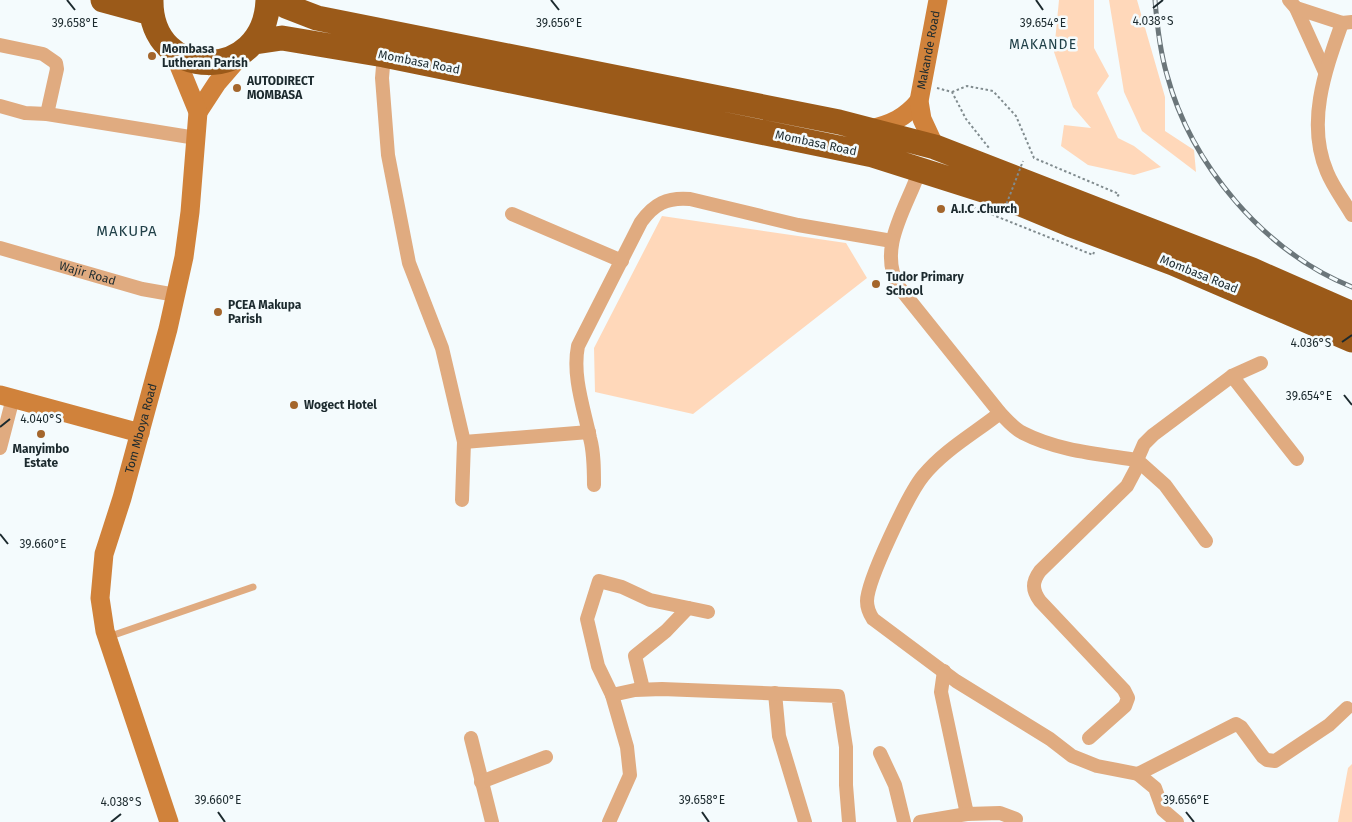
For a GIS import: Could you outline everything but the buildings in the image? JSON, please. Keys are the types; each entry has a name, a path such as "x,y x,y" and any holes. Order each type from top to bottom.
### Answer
{"highway":[{"path":"103,0 151,6 155,27 162,40 173,51"},
{"path":"249,47 265,21 268,0"},
{"name":"Mombasa Road","path":"280,0 286,6 317,18 870,129 935,147 1234,263 1352,314"},
{"name":"Mombasa Road","path":"173,51 186,59 200,63 223,61 249,47 282,38 384,55 844,148 920,169 999,195 1173,263 1352,340"}],"main road":[{"name":"Makande Road","path":"935,147 922,119 919,101 938,0"},
{"path":"198,112 217,83 249,47"},
{"path":"173,51 198,112"},
{"name":"Makande Road","path":"870,129 899,120 909,113 919,101"},
{"name":"Tom Mboya Road","path":"143,739 107,637 100,598 102,569 140,433 184,258 198,112"},
{"path":"7,396 140,433"},
{"path":"143,739 146,790 156,822"},
{"path":"143,739 169,822"}],"street":[{"path":"1293,4 1347,23 1325,72 1318,131 1320,152 1328,173 1352,215"},
{"path":"1293,4 1325,72"},
{"path":"0,45 43,54 56,63 57,69 47,114"},
{"path":"384,55 382,78 386,135 409,263 442,348 464,442 462,500"},
{"path":"0,106 25,113 47,114 196,138"},
{"path":"920,169 892,241 889,263 892,275 899,287 1000,413 1017,430 1081,452 1137,460 1165,485 1206,541"},
{"path":"594,485 593,450 580,399 577,353 582,336 641,222 650,210 663,201 675,198 690,199 798,225 892,241"},
{"path":"512,214 622,261"},
{"name":"Wajir Road","path":"0,248 142,289 176,295"},
{"path":"1090,738 1125,706 1128,698 1124,690 1035,593 1034,586 1040,571 1127,486 1136,469 1137,460 1144,444 1232,376 1261,363"},
{"path":"1232,376 1298,458"},
{"path":"0,448 7,396"},
{"path":"1000,413 962,440 924,474 910,494 868,591 868,611 873,619 944,670 1082,762 1138,774 1155,788 1161,816 1177,822"},
{"path":"464,442 589,432"},
{"path":"609,822 630,775 627,747 612,696 598,666 588,619 599,582 622,587 650,600 708,612"},
{"path":"643,689 635,656 666,631 688,608"},
{"path":"944,670 941,692 967,814"},
{"path":"612,696 643,689 838,696 846,746 846,785 849,822"},
{"path":"775,693 779,736 806,822"},
{"path":"1138,774 1236,724 1241,727 1263,757 1267,760 1275,761 1329,725 1346,708"},
{"path":"471,738 492,822"},
{"path":"880,753 895,785 904,822"},
{"path":"481,782 546,757"},
{"path":"920,822 967,814 1000,813 1016,819"}],"lane":[{"path":"107,637 253,587"}],"path":[{"path":"952,92 968,86 993,92 1016,116 1034,158 1119,194 1117,198"},
{"path":"1002,213 1023,161"}],"shaded area":[{"path":"1059,0 1094,0 1094,48 1109,76 1097,93 1118,138 1134,146 1161,167 1134,175 1088,165 1061,146 1064,125 1091,128 1073,107 1054,52"},
{"path":"1109,0 1137,0 1165,97 1165,131 1194,150 1196,172 1142,131 1124,92"},
{"path":"662,216 846,243 867,278 693,414 595,392 594,348"},
{"path":"1352,764 1352,822 1338,822 1348,768"}],"railway":[{"path":"1155,0 1162,57 1178,109 1194,141 1213,172 1236,202 1290,252 1320,272 1352,287"}],"place":[{"name":"Mombasa Lutheran Parish","path":"152,56"},
{"name":"AUTODIRECT MOMBASA","path":"237,88"},
{"name":"A.I.C .Church","path":"941,209"},
{"name":"Tudor Primary School","path":"876,284"},
{"name":"PCEA Makupa Parish","path":"218,312"},
{"name":"Wogect Hotel","path":"294,405"},
{"name":"Manyimbo Estate","path":"41,434"}],"district":[{"name":"MAKANDE","path":"1043,44"},
{"name":"MAKUPA","path":"127,231"}]}
